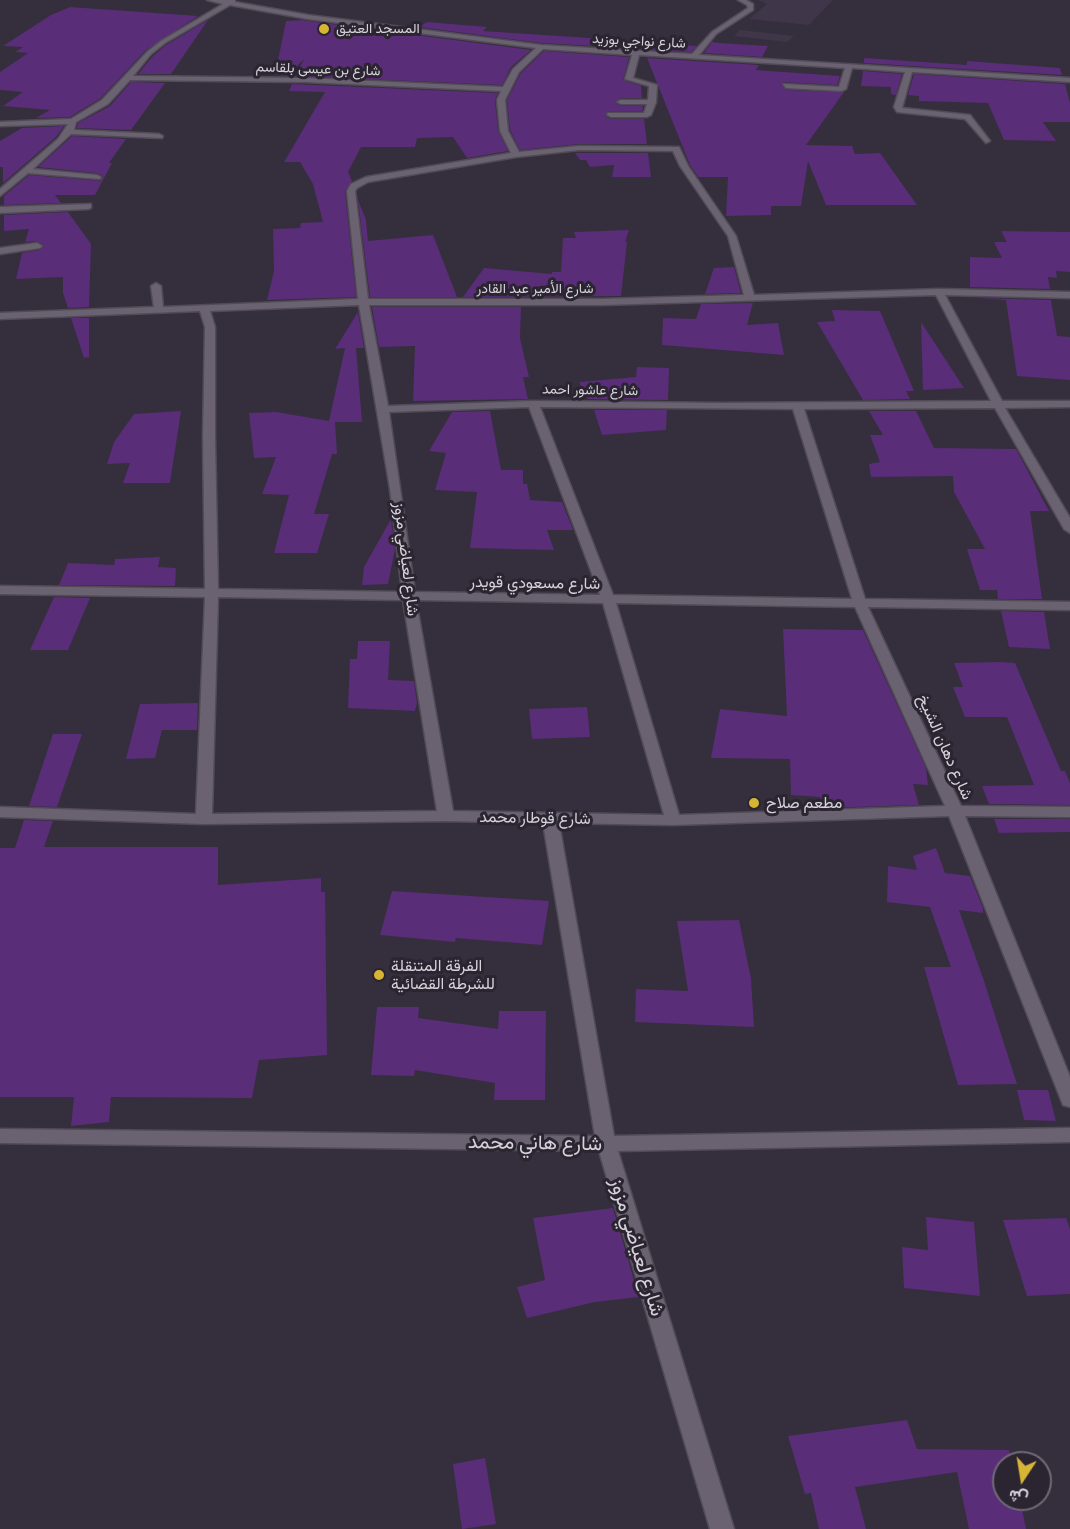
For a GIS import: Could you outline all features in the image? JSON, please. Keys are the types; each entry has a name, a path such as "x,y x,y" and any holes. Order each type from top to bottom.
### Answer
{"street":[{"name":"شارع نواجي بوزيد","path":"210,0 438,35 540,47 1070,80"},
{"path":"694,56 714,33 751,9 750,4 741,0"},
{"path":"0,124 73,121 105,102 129,78 149,53 163,42 231,2"},
{"path":"540,47 516,71 501,100 504,131 516,155 579,148 676,149 684,166 732,236 750,298"},
{"path":"611,115 647,115 652,102 653,85 628,79 636,53"},
{"path":"786,86 842,89 849,65"},
{"path":"909,69 898,107 900,110 967,117 986,141"},
{"name":"شارع بن عيسى بلقاسم","path":"129,78 305,80 505,89"},
{"path":"621,102 652,102"},
{"path":"0,194 69,132 73,121"},
{"path":"69,132 159,136"},
{"name":"شارع لعياضي مزوز","path":"446,816 410,597 396,489 375,359 358,279 351,191 354,186 366,180 516,155"},
{"path":"28,171 97,177"},
{"path":"0,210 88,206"},
{"path":"0,251 38,246"},
{"path":"156,286 159,310"},
{"path":"939,292 984,380 1070,529"},
{"name":"شارع الأمير عبد القادر","path":"0,316 363,302 602,302 939,292 1070,295"},
{"path":"204,308 210,327 209,438 212,594 204,819"},
{"path":"533,404 609,601 673,820"},
{"name":"شارع عاشور احمد","path":"382,409 533,404 798,406 1070,404"},
{"name":"شارع دهان الشيخ","path":"798,406 860,604 955,811 1070,1100"},
{"name":"شارع مسعودي قويدر","path":"0,590 609,601 1070,606"},
{"name":"شارع قوطار محمد","path":"0,812 204,819 446,816 673,820 955,811 1070,812"},
{"name":"شارع لعياضي مزوز","path":"550,818 606,1144 723,1529"},
{"name":"شارع هاني محمد","path":"0,1136 606,1144 1070,1135"}],"shaded area":[{"path":"758,0 833,0 809,25 749,19 767,4"},
{"path":"740,30 794,36 787,42 734,36"}],"building":[{"path":"70,7 198,16 146,50 101,98 70,117 36,118 50,110 3,106 23,92 0,90 0,72 28,53 15,52 23,47 3,46 51,15"},
{"path":"208,20 171,74 138,74 166,45"},
{"path":"302,20 531,50 511,67 502,85 296,76 304,59 287,76 275,75 286,21"},
{"path":"427,22 487,27 483,31 635,41 636,48 541,43 419,27"},
{"path":"641,42 697,46 691,52 644,49"},
{"path":"712,42 768,46 762,57 704,53"},
{"path":"544,51 629,57 623,80 641,86 642,98 621,98 615,103 621,106 643,106 642,111 608,111 605,116 611,119 644,119 647,144 579,144 520,150 510,130 507,100 521,73"},
{"path":"647,58 759,65 756,70 840,76 837,85 783,82 781,84 786,90 844,92 806,145 852,146 855,154 880,153 917,205 826,205 808,161 801,206 771,206 771,215 726,216 728,177 698,177 690,165"},
{"path":"864,58 967,65 967,61 1060,68 1062,75 864,63"},
{"path":"863,71 902,74 896,95 891,94 891,87 861,86"},
{"path":"914,74 1065,84 1070,103 1070,122 1043,122 1056,141 1004,140 988,103 919,101 919,96 908,95"},
{"path":"131,82 165,83 131,130 77,128 78,123 110,106"},
{"path":"292,84 498,93 495,100 498,131 508,151 467,158 453,137 417,138 415,147 361,147 348,172 352,181 345,191 356,297 267,300 274,271 273,229 300,228 301,223 323,222 313,184 300,162 284,162 325,92 289,91"},
{"path":"64,126 56,137 3,183 3,167 0,167 0,141 22,128"},
{"path":"72,136 126,139 109,163 112,163 95,195 55,195 61,203 4,205 4,196 29,175 101,181 103,176 97,173 38,167"},
{"path":"575,153 648,153 651,177 612,177 614,165 590,167 586,160 580,160"},
{"path":"358,200 366,220 368,241 433,235 457,297 370,297"},
{"path":"68,212 91,244 89,307 68,308 63,293 63,277 16,279 22,253 40,250 44,246 37,241 25,242 29,229 4,231 4,215"},
{"path":"629,230 625,242 627,242 621,296 463,297 484,268 552,274 552,272 561,272 563,238 576,238 574,232"},
{"path":"1001,231 1070,232 1070,272 1056,271 1057,278 1048,277 1050,289 970,287 970,257 1002,258 994,242 1007,242"},
{"path":"734,267 741,293 705,294 714,268"},
{"path":"976,298 1051,300 1057,336 1070,337 1070,380 1017,376 1006,300"},
{"path":"753,303 747,325 778,323 784,355 662,345 663,318 696,319 701,304"},
{"path":"372,307 521,307 520,338 529,377 523,377 528,399 413,401 415,346 379,347"},
{"path":"832,310 880,311 914,391 906,391 910,399 863,400 817,322 835,321"},
{"path":"358,312 364,348 356,348 362,422 335,422 337,454 332,454 314,514 329,514 317,553 274,553 289,495 262,494 276,457 254,458 249,413 276,412 329,421 345,348 335,349"},
{"path":"71,318 89,318 89,357 84,358"},
{"path":"921,322 964,388 923,390"},
{"path":"637,367 669,368 668,400 588,399 579,382 636,377"},
{"path":"594,410 667,410 666,430 602,435"},
{"path":"181,411 170,483 123,483 130,463 107,464 114,442 134,414"},
{"path":"490,411 501,470 523,470 523,484 527,484 530,500 562,502 573,530 547,530 554,550 470,548 477,492 435,490 446,453 429,451 452,412"},
{"path":"869,411 916,411 934,448 1016,449 1049,511 1030,511 1042,599 998,599 997,590 980,590 967,549 985,549 954,492 953,476 871,477 869,464 880,462 870,435 883,435"},
{"path":"391,519 395,549 388,584 362,585 364,567"},
{"path":"160,557 158,567 176,568 175,586 59,585 68,563 114,565 115,559"},
{"path":"54,597 90,598 68,650 30,650"},
{"path":"1001,611 1044,612 1050,649 1009,647"},
{"path":"783,629 863,630 926,768 928,785 913,784 919,805 822,808 820,797 791,795 790,759 711,758 720,709 787,716"},
{"path":"358,641 390,641 388,680 414,681 417,703 415,711 348,708 350,659 357,659"},
{"path":"954,663 1015,663 1061,771 1065,771 1070,783 1070,805 989,804 982,786 1034,785 1007,717 965,717 953,687 963,687"},
{"path":"198,703 197,730 162,730 155,758 126,759 140,704"},
{"path":"587,707 590,737 532,739 529,709"},
{"path":"53,734 82,734 57,807 29,806"},
{"path":"994,819 1070,819 1070,832 999,833"},
{"path":"24,820 53,821 44,847 218,847 218,885 321,878 321,892 325,892 327,1055 259,1060 252,1098 111,1097 109,1122 71,1126 74,1097 0,1097 0,848 15,848"},
{"path":"936,848 945,873 970,876 983,908 983,913 959,910 1017,1084 958,1085 924,967 951,967 930,907 887,902 888,866 917,870 913,856"},
{"path":"392,891 549,901 542,945 456,938 455,942 380,935"},
{"path":"739,920 751,979 754,1027 635,1022 636,989 688,991 677,921"},
{"path":"377,1007 419,1007 418,1018 498,1029 499,1011 546,1011 545,1100 494,1100 495,1083 415,1070 414,1076 371,1075"},
{"path":"1017,1090 1048,1090 1056,1121 1024,1120"},
{"path":"613,1208 639,1297 595,1302 527,1318 517,1287 545,1280 533,1218"},
{"path":"926,1217 974,1222 980,1296 904,1288 902,1247 928,1250"},
{"path":"1066,1218 1070,1229 1070,1294 1027,1296 1003,1220"},
{"path":"907,1420 917,1449 1009,1450 992,1451 992,1511 1022,1511 1026,1529 969,1529 957,1472 855,1487 866,1529 819,1529 811,1493 805,1494 788,1436"},
{"path":"485,1458 496,1524 462,1529 453,1464"}],"place":[{"name":"المسجد العتيق","path":"324,29"},
{"name":"مطعم صلاح","path":"754,803"},
{"name":"الفرقة المتنقلة للشرطة القضائية","path":"379,975"}]}
